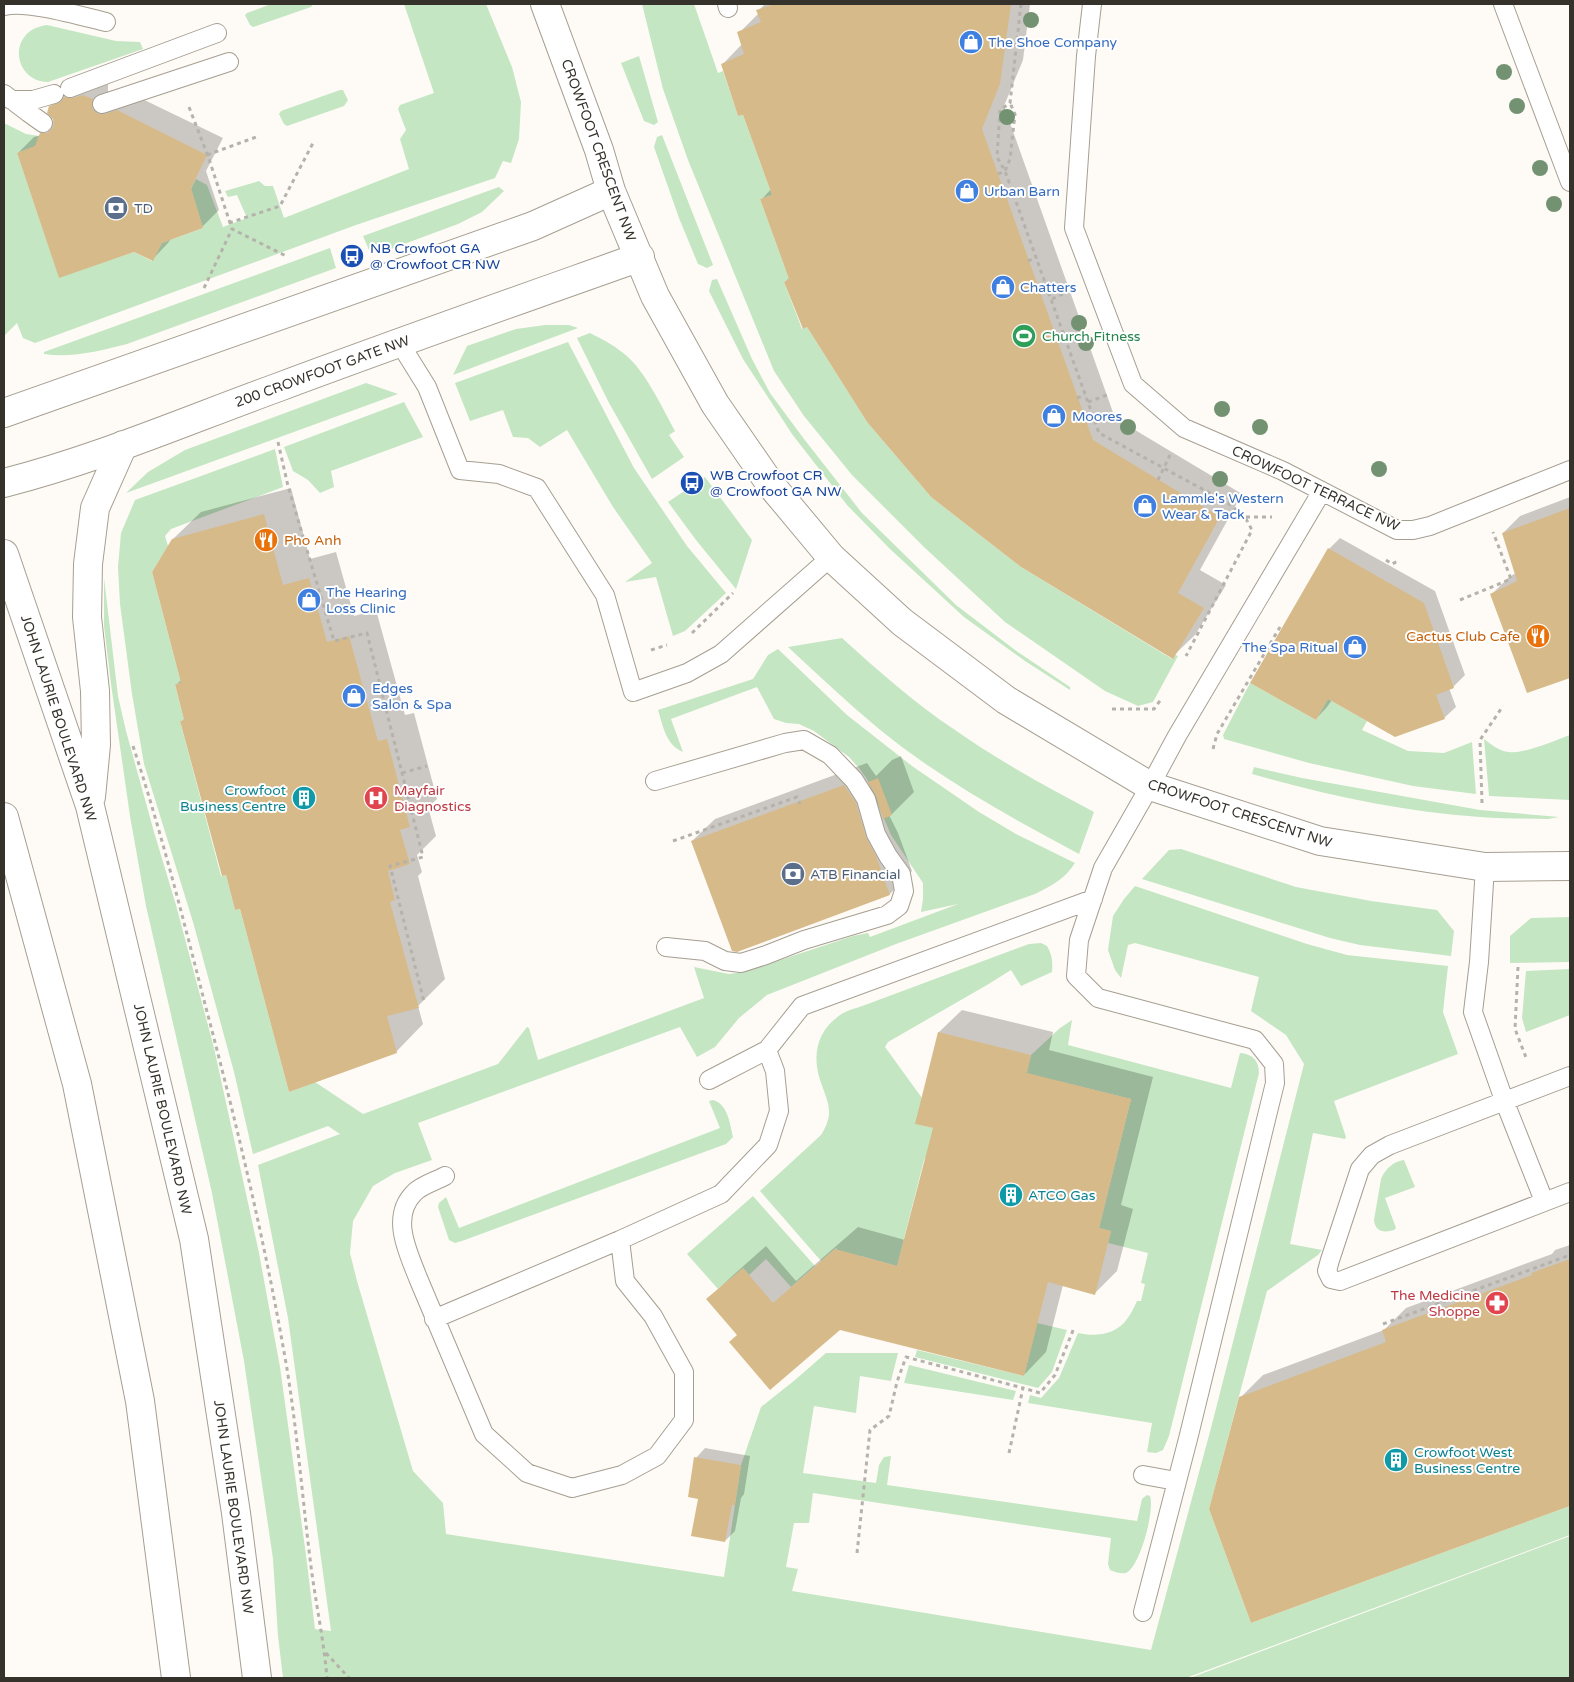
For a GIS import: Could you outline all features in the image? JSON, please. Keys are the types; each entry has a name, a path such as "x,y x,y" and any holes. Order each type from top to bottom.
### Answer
{"street":[{"name":"CROWFOOT CRESCENT NW","path":"545,4 600,150 611,191 655,296 714,404 771,485 831,557 902,622 1006,700 1150,786 1320,841 1485,867 1570,866"},
{"path":"4,413 533,226 611,191"},
{"name":"200 CROWFOOT GATE NW","path":"4,483 42,473 123,445 399,342 640,257"},
{"path":"90,806 96,745 95,691 87,617 88,564 95,508 123,445"},
{"name":"JOHN LAURIE BOULEVARD NW","path":"4,554 90,806 194,1239 236,1513 257,1678"},
{"path":"4,817 79,1093 140,1401 176,1678"}],"lane":[{"path":"4,6 9,4 40,7 106,22"},
{"name":"CROWFOOT TERRACE NW","path":"1092,4 1086,56 1074,228 1133,384 1184,428 1283,471 1398,530 1413,530 1430,526 1570,470"},
{"path":"1503,4 1570,182"},
{"path":"8,97 33,100 217,33"},
{"path":"102,104 229,62"},
{"path":"8,97 44,122"},
{"path":"399,342 427,387 460,470 499,474 537,488 605,595 633,692 687,674 721,654 831,557"},
{"path":"1143,1612 1188,1439 1275,1083 1274,1064 1255,1040 1098,998 1076,976 1079,940 1103,868 1177,736 1322,491"},
{"path":"655,781 785,743 804,740 830,755 854,780 866,799 876,834 888,856 902,874 904,891 899,906 887,915 804,940 766,955 741,962 725,961 705,951 666,947"},
{"path":"1485,867 1474,1012 1504,1100 1544,1201"},
{"path":"709,1080 767,1050 802,1006 1093,899"},
{"path":"434,1319 620,1240 720,1194 768,1145 779,1110 775,1071 767,1050"},
{"path":"1570,1076 1390,1145 1372,1155 1360,1169 1327,1271 1331,1280 1340,1281 1570,1192"},
{"path":"445,1176 415,1192 406,1204 401,1224 408,1252 434,1319 484,1434 527,1473 572,1488 622,1475 657,1456 684,1420 684,1372 653,1316 625,1281 620,1240"},
{"path":"1143,1475 1176,1481"}],"path":[{"path":"1006,44 1016,45"},
{"path":"186,101 209,159 232,228 288,257"},
{"path":"998,174 1005,171 1010,160 1015,114 1010,102"},
{"path":"207,155 259,136"},
{"path":"229,223 280,206 313,143"},
{"path":"204,288 232,228"},
{"path":"1028,261 1037,257"},
{"path":"1055,337 1064,333"},
{"path":"1077,398 1085,395"},
{"path":"278,442 286,479 334,641 367,633 423,857 390,866 424,1002"},
{"path":"1158,480 1163,468"},
{"path":"1245,517 1275,517"},
{"path":"1460,600 1511,579 1492,529"},
{"path":"1185,658 1252,530"},
{"path":"1385,559 1392,564 1400,560"},
{"path":"689,637 733,593"},
{"path":"1213,749 1218,734 1281,626"},
{"path":"624,659 674,643"},
{"path":"1112,709 1154,710 1163,696"},
{"path":"1482,803 1480,740 1503,706"},
{"path":"133,745 150,798 185,926 241,1143 266,1254 287,1371 312,1575 325,1652 327,1678"},
{"path":"402,773 427,766"},
{"path":"673,841 797,797 800,804"},
{"path":"1518,967 1515,1029 1538,1089"},
{"path":"1383,1324 1570,1255"},
{"path":"857,1553 870,1430 889,1416 897,1382 906,1357 1040,1393 1055,1375 1074,1328"},
{"path":"1008,1453 1023,1388"},
{"path":"325,1652 349,1678"}],"green space":[{"path":"271,4 313,4 311,7 253,27 250,25 245,15 247,13"},
{"path":"404,4 486,4 512,67 521,102 519,139 511,163 503,161 495,178 356,225 35,343 23,338 17,323 4,336 4,123 26,134 39,136 36,146 17,153 59,277 134,252 152,261 162,243 203,228 191,189 196,179 207,185 223,227 247,218 237,195 228,197 225,191 259,181 265,186 273,186 284,218 409,169 400,139 406,130 398,109 400,105 434,93"},
{"path":"642,4 694,4 718,73 723,71 738,116 743,115 772,195 760,199 789,279 784,282 802,329 807,327 867,422 931,497 1021,567 1172,659 1175,655 1178,656 1153,702 1138,706 1105,691 1005,622 925,548 852,475 804,416 774,371 688,160 663,89"},
{"path":"47,25 116,41 140,42 143,49 48,82 36,79 27,73 21,65 20,45 25,36 34,29"},
{"path":"639,56 658,122 654,125 644,121 621,63"},
{"path":"343,90 348,100 344,106 287,126 279,114 281,111"},
{"path":"662,135 713,265 707,268 698,264 679,218 654,147 657,137"},
{"path":"499,187 504,191 482,212 458,224 388,250 385,243 369,250 363,236"},
{"path":"330,248 336,268 127,344 75,354 44,354 44,352"},
{"path":"717,279 752,359 770,393 862,513 956,605 1015,650 1070,687 1070,690 1025,661 964,617 890,549 847,505 792,434 743,359 709,291 712,280"},
{"path":"545,325 569,325 578,328 453,375 467,346 516,329"},
{"path":"590,333 615,347 636,365 675,431 669,435 684,457 652,479 608,401 577,338"},
{"path":"568,342 634,468 687,546 726,593 685,631 673,636 656,577 625,582 652,563 613,507 567,430 540,447 528,438 513,437 503,410 470,421 455,383"},
{"path":"366,383 398,394 126,493 148,472 185,450"},
{"path":"404,402 423,437 331,471 334,487 320,493 308,480 293,471 284,447"},
{"path":"275,449 283,487 171,529 165,536 168,546 152,572 181,683 175,684 184,720 180,721 221,876 226,875 235,910 240,909 289,1092 315,1082 363,1114 498,1064 527,1027 529,1028 538,1060 704,998 694,967 729,974 744,972 853,936 868,933 870,937 958,904 921,912 923,883 891,835 867,779 859,768 849,757 814,731 799,724 786,723 774,719 757,687 671,719 683,752 677,749 669,740 658,710 753,679 768,655 778,649 847,715 912,766 979,812 1016,834 1075,863 1062,878 1035,894 896,944 767,995 739,1018 715,1047 697,1057 680,1027 418,1123 432,1160 395,1173 373,1186 353,1221 350,1253 413,1471 443,1503 446,1534 724,1577 741,1465 761,1407 826,1353 898,1353 891,1381 860,1376 856,1413 814,1406 803,1473 876,1483 879,1465 884,1457 891,1456 887,1485 1137,1521 1142,1499 1147,1495 1150,1496 1150,1513 1141,1550 1131,1569 1126,1573 1120,1573 1110,1570 1108,1564 1111,1538 813,1493 809,1523 794,1523 786,1567 798,1569 792,1591 1151,1650 1211,1428 1304,1064 1286,1035 1251,1011 1259,977 1135,943 1128,945 1121,978 1115,970 1108,950 1113,916 1135,886 1307,944 1347,955 1448,966 1443,1012 1458,1054 1334,1101 1346,1137 1345,1139 1313,1133 1290,1244 1322,1250 1318,1255 1267,1291 1209,1509 1251,1623 1570,1506 1570,1535 1186,1678 283,1678 273,1559 244,1361 212,1193 146,906 130,816 104,626 104,578 118,696 126,731 176,905 214,1048 259,1253 280,1367 315,1629 331,1631 288,1318 258,1165 340,1134 328,1126 253,1154 234,1072 193,922 144,764 120,604 118,567 121,533 135,500"},
{"path":"705,477 752,540 736,589 668,502"},
{"path":"842,638 897,686 955,730 1006,763 1094,812 1079,854 951,781 902,747 844,699 788,647"},
{"path":"1250,683 1316,720 1328,699 1367,721 1362,730 1408,751 1444,753 1472,742 1476,794 1413,786 1309,763 1224,739 1223,735"},
{"path":"1570,735 1570,800 1489,796 1484,739 1502,750 1515,752 1540,746"},
{"path":"1254,767 1302,778 1480,810 1559,817 1548,819 1489,818 1394,807 1336,796 1252,774"},
{"path":"1181,849 1296,887 1371,901 1437,910 1454,931 1451,956 1360,945 1330,938 1142,879 1169,850"},
{"path":"1570,917 1570,962 1510,963 1510,936 1531,918"},
{"path":"1041,943 1047,946 1050,952 1052,972 1021,986 1011,970 888,1042 885,1047 922,1098 916,1124 942,1130 924,1160 897,1266 861,1256 851,1265 836,1248 821,1261 760,1191 821,1135 828,1120 829,1108 820,1080 817,1062 818,1044 826,1028 832,1021 849,1010 1029,944"},
{"path":"1570,969 1570,1015 1526,1032 1522,1018 1526,971"},
{"path":"1072,1020 1068,1045 1231,1088 1240,1053 1254,1058 1259,1068 1169,1436 1163,1450 1156,1453 1147,1452 1152,1423 1028,1403 1030,1395 1041,1398 1059,1378 1078,1333 1098,1335 1117,1329 1128,1317 1137,1301 1141,1301 1145,1284 1141,1283 1148,1253 1108,1243 1111,1231 1099,1228 1131,1099 1058,1081 1024,1082 1031,1055 1060,1028"},
{"path":"713,1100 722,1106 729,1121 733,1137 726,1144 462,1241 455,1243 449,1240 438,1207 439,1203 446,1197 459,1228 720,1128 709,1101"},
{"path":"1404,1160 1415,1187 1385,1198 1396,1228 1390,1231 1381,1231 1376,1227 1374,1220 1381,1179 1390,1166"},
{"path":"753,1196 815,1266 791,1287 766,1259 749,1275 743,1268 718,1289 687,1254"},
{"path":"1037,1323 1067,1330 1052,1372 1038,1388 915,1357 917,1350 1024,1376"},
{"path":"909,1365 1016,1391 1013,1400 904,1383"},
{"path":"1570,1536 1570,1678 1190,1678"}],"building":[{"path":"775,4 1011,4 1000,84 982,129 1093,440 1220,517 1178,593 1204,608 1173,659 1021,567 931,497 867,422 807,327 803,329 784,282 789,279 760,199 772,195 743,115 738,116 721,64 744,54 737,32 761,22 756,10"},
{"name":"TD","path":"83,95 93,99 92,108 99,114 117,110 207,155 191,188 203,228 162,243 153,261 134,252 59,278 17,153 35,146 40,133 47,133 52,129 53,119 47,113 49,106 61,102 64,97 73,98"},
{"name":"Cactus Club Cafe","path":"1570,508 1570,678 1527,693 1490,594 1517,581 1502,533"},
{"path":"264,514 283,585 309,578 327,642 349,636 378,741 387,739 410,827 400,830 410,864 388,871 395,900 390,902 419,1008 387,1016 397,1053 289,1092 240,909 235,910 226,875 222,876 180,721 184,720 175,684 181,683 152,572 172,539"},
{"name":"The Spa Ritual","path":"1328,548 1424,603 1454,688 1436,695 1445,719 1395,737 1328,699 1316,720 1250,683"},
{"path":"878,778 892,815 883,819 876,796 868,782"},
{"name":"ATB Financial","path":"844,785 856,803 866,837 876,856 890,895 737,952 732,951 691,841"},
{"name":"ATCO Gas","path":"938,1032 1031,1055 1027,1073 1131,1099 1099,1228 1111,1231 1095,1295 1048,1282 1024,1376 840,1330 770,1390 729,1342 737,1335 706,1299 743,1268 773,1303 835,1249 897,1266 933,1128 915,1124"},
{"name":"Crowfoot West Business Centre","path":"1570,1259 1570,1506 1251,1623 1209,1509 1239,1397 1386,1342 1382,1330 1532,1275 1531,1273"},
{"path":"694,1457 741,1465 735,1505 732,1505 725,1542 691,1536 698,1499 688,1497"}],"place":[{"name":"The Shoe Company","path":"971,42"},
{"name":"Urban Barn","path":"967,191"},
{"name":"TD","path":"116,208"},
{"name":"NB Crowfoot GA @ Crowfoot CR NW","path":"352,256"},
{"name":"Chatters","path":"1003,287"},
{"name":"Church Fitness","path":"1024,336"},
{"name":"Moores","path":"1054,416"},
{"name":"WB Crowfoot CR @ Crowfoot GA NW","path":"692,483"},
{"name":"Lammle's Western Wear & Tack","path":"1145,506"},
{"name":"Pho Anh","path":"266,540"},
{"name":"The Hearing Loss Clinic","path":"309,600"},
{"name":"Cactus Club Cafe","path":"1538,636"},
{"name":"The Spa Ritual","path":"1355,647"},
{"name":"Edges Salon & Spa","path":"354,696"},
{"name":"Crowfoot Business Centre","path":"304,798"},
{"name":"Mayfair Diagnostics","path":"376,798"},
{"name":"ATB Financial","path":"793,874"},
{"name":"ATCO Gas","path":"1011,1195"},
{"name":"The Medicine Shoppe","path":"1497,1303"},
{"name":"Crowfoot West Business Centre","path":"1396,1460"}]}
